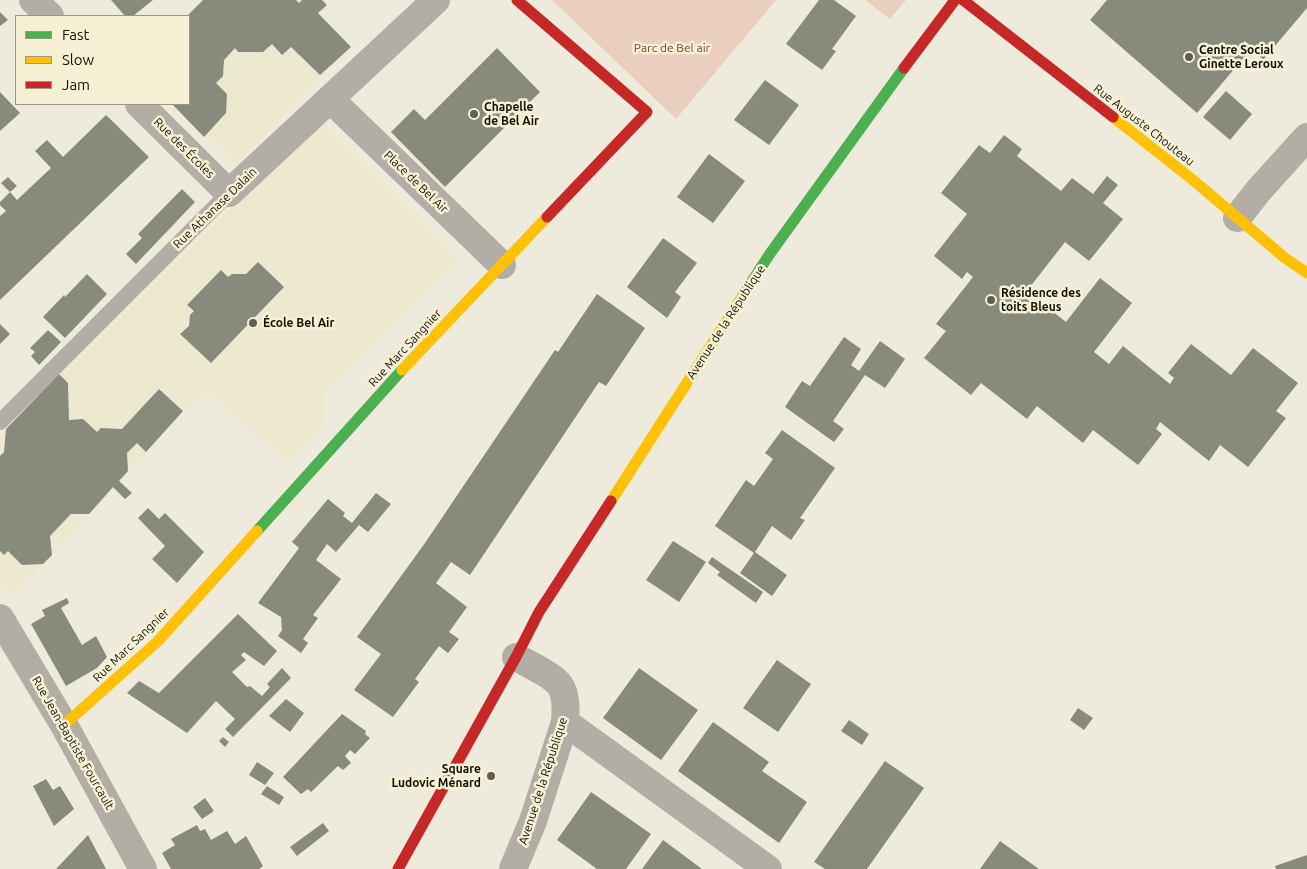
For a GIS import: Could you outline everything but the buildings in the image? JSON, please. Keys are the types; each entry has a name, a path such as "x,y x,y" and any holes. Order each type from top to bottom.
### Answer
{"street":[{"path":"34,0 49,15"},
{"name":"Rue Athanase Dalain","path":"229,193 436,0"},
{"name":"Rue Marc Sangnier","path":"64,725 158,641 399,374 647,112 517,0"},
{"name":"Avenue de la République","path":"398,869 516,657 538,612 769,255 912,56 955,0"},
{"name":"Rue Auguste Chouteau","path":"963,0 1193,180 1284,258 1307,273"},
{"name":"Place de Bel Air","path":"330,99 502,265"},
{"name":"Rue des Écoles","path":"140,105 229,193"},
{"path":"1237,218 1259,190 1307,137"},
{"name":"Rue Jean-Baptiste Fourcault","path":"0,618 64,725 143,869"},
{"name":"Avenue de la République","path":"513,869 533,820 565,722 566,706 558,681 516,657"},
{"path":"565,722 768,869"}],"lane":[{"name":"Rue Athanase Dalain","path":"0,422 229,193"}],"shaded area":[{"path":"205,0 303,0 351,47 236,164 176,105 190,105 190,16"},
{"name":"École Bel Air","path":"319,119 459,258 323,392 325,423 287,464 206,389 12,598 0,579 0,435"}],"green space":[{"name":"Parc de Bel air","path":"552,0 776,0 676,119"},
{"path":"865,0 906,0 890,19"}],"traffic: fast":[{"path":"742,297 769,255 904,68"},
{"path":"257,531 402,370"}],"traffic: slow":[{"path":"1113,117 1193,180 1285,258 1307,273"},
{"path":"402,370 547,217"},
{"path":"611,501 742,297"},
{"path":"64,725 158,641 257,531"}],"traffic: jam":[{"path":"517,0 647,112 547,217"},
{"path":"904,68 955,0"},
{"path":"963,0 1113,117"},
{"path":"398,869 539,612 611,501"}],"place":[{"name":"Centre Social Ginette Leroux","path":"1189,57"},
{"name":"Chapelle de Bel Air","path":"474,114"},
{"name":"Résidence des toits Bleus","path":"991,300"},
{"name":"École Bel Air","path":"253,323"},
{"name":"Square Ludovic Ménard","path":"491,776"}]}
